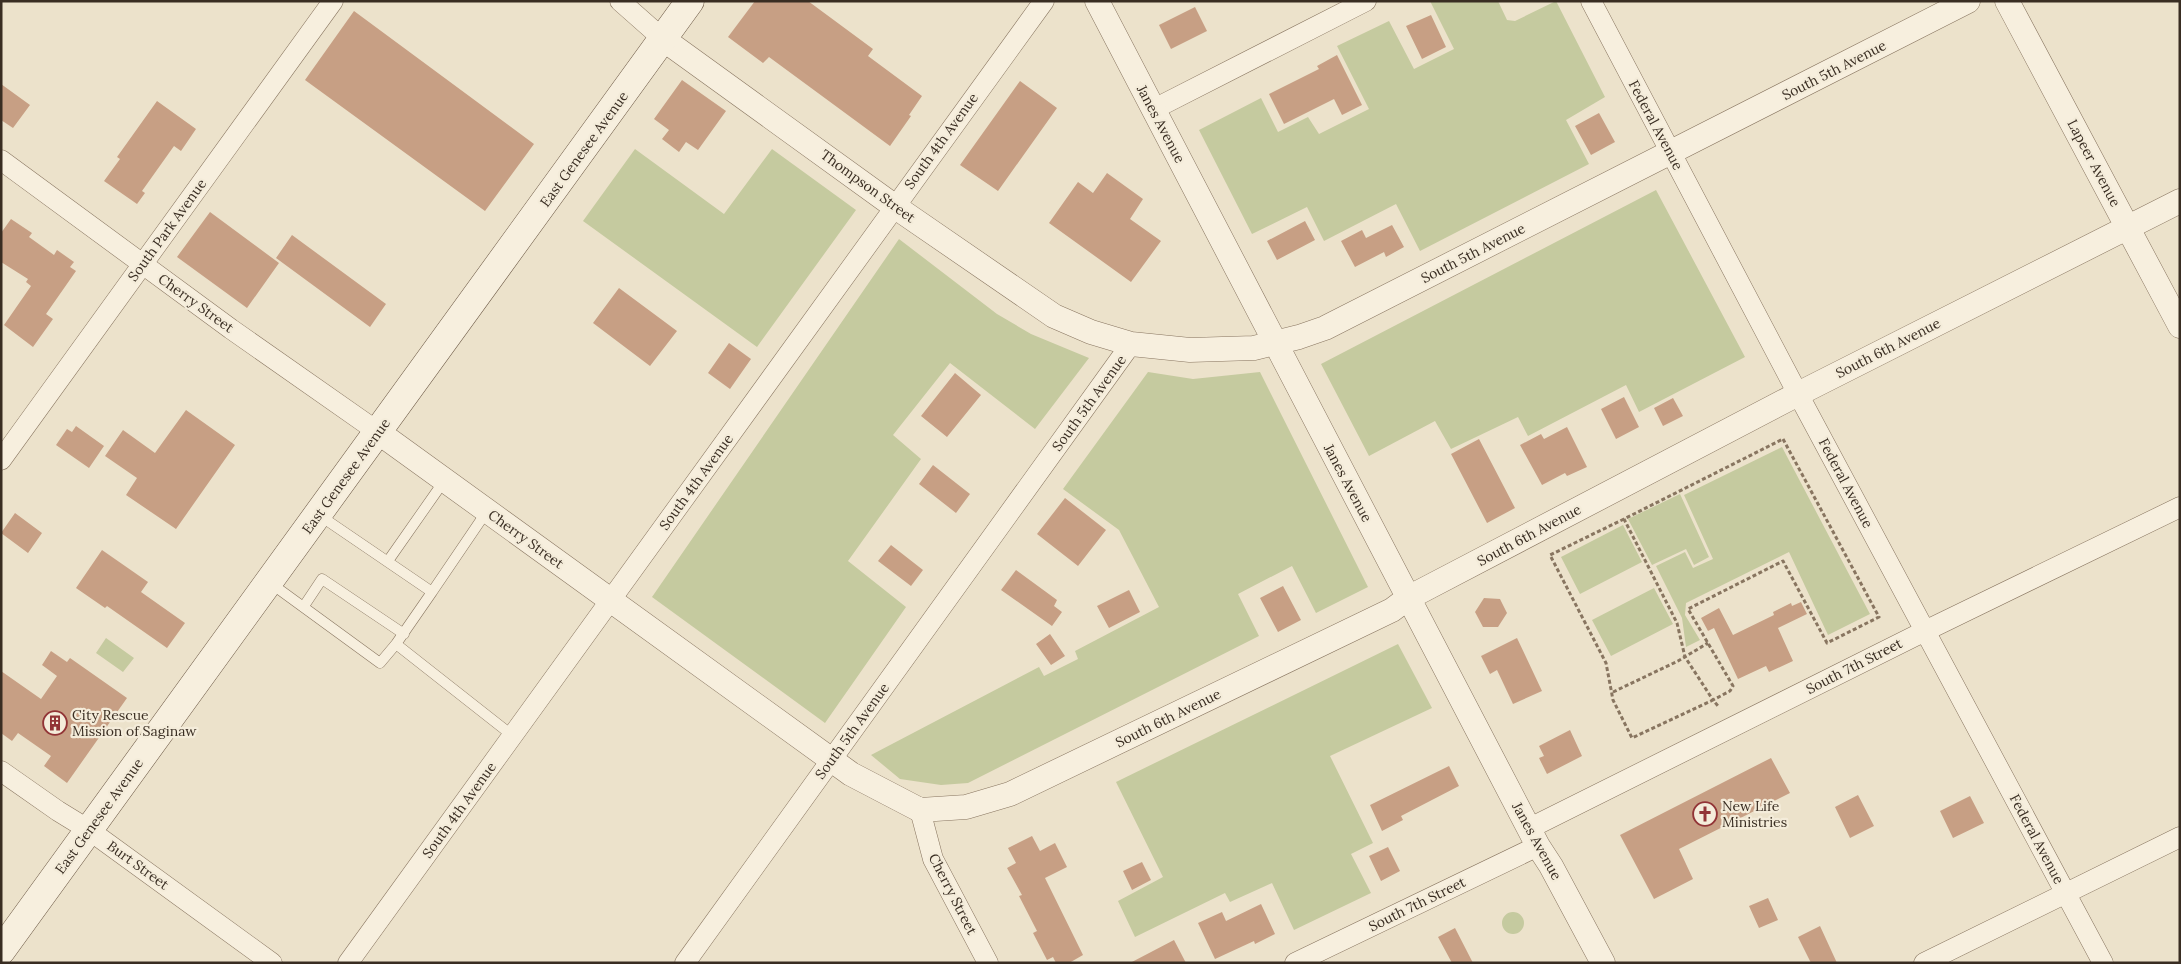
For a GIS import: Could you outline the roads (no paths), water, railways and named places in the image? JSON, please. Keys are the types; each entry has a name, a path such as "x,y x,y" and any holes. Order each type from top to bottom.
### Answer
{"main road":[{"name":"East Genesee Avenue","path":"1,951 690,1"}],"street":[{"name":"South Park Avenue","path":"1,460 333,1"},
{"name":"Thompson Street","path":"620,1 664,39 894,206 1054,316 1091,332 1132,344"},
{"name":"South 4th Avenue","path":"348,963 1044,1"},
{"name":"Janes Avenue","path":"1097,1 1408,598 1603,963"},
{"path":"1154,109 1366,1"},
{"name":"Federal Avenue","path":"1591,1 1798,394 2102,963"},
{"name":"South 5th Avenue","path":"685,963 1132,344 1190,350 1254,348 1325,328 1671,154 1968,1"},
{"name":"Lapeer Avenue","path":"2008,1 2180,326"},
{"name":"Cherry Street","path":"1,160 850,774 920,810 933,859 988,963"},
{"name":"South 6th Avenue","path":"920,810 966,807 1010,794 1383,614 1408,598 1798,394 2180,201"},
{"name":"South 7th Street","path":"1295,963 1926,631 2180,507"},
{"name":"Burt Street","path":"1,771 89,830 272,963"},
{"path":"1924,963 2180,837"}],"lane":[{"path":"388,561 444,481"},
{"path":"269,582 380,663 404,634 487,512"},
{"path":"318,514 432,592"},
{"path":"304,606 322,579 404,634"},
{"path":"396,644 513,736"}],"place":[{"name":"City Rescue Mission of Saginaw","path":"55,723"},
{"name":"New Life Ministries","path":"1705,814"}]}
